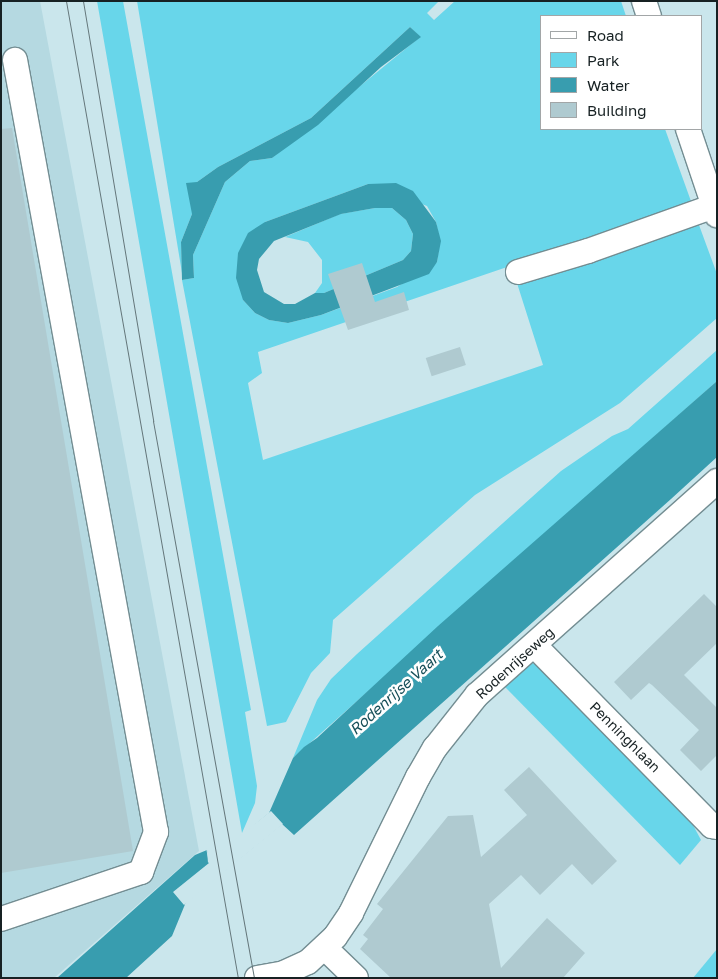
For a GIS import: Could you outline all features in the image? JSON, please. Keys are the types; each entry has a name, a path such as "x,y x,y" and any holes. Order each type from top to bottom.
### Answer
{"street":[{"path":"644,1 649,15"},
{"path":"1,919 141,872 156,832 15,60"},
{"path":"518,272 588,251 716,208 688,130"},
{"name":"Rodenrijseweg","path":"257,978 284,973 308,962 325,948 351,913 435,748 477,695 717,481"},
{"name":"Penninghlaan","path":"534,645 712,826 717,827"},
{"path":"325,948 356,978"}],"shaded area":[{"path":"1,1 40,1 199,851 54,978 1,978"}],"green space":[{"path":"97,1 123,1 251,710 245,712 257,786 255,803 242,833"},
{"path":"137,1 439,1 427,13 434,20 455,1 621,1 626,15 540,15 540,130 665,130 692,204 258,352 262,373 248,383 263,460 543,365 516,280 602,258 699,225 717,274 717,318 620,403 475,495 333,620 330,653 311,673 286,722 267,726 182,280 194,278 193,255 225,182 250,161 272,158 420,37 410,27 311,118 218,167 197,182 192,214 181,242 182,273","holes":["368,184 427,206 436,222 440,241 437,262 397,287 321,315 288,323 269,320 255,313 243,300 265,222"]},
{"path":"375,208 392,208 406,220 413,234 411,251 403,260 324,293 315,293 322,283 322,260 308,242 285,237 340,214"},
{"path":"717,350 717,381 293,758 317,700 331,679 561,471 612,436 628,429"},
{"path":"532,663 545,669 686,812 701,840 680,865 505,687"},
{"path":"717,949 717,978 693,978"}],"water":[{"path":"410,27 421,37 381,67 318,125 272,158 250,161 225,182 193,255 194,278 182,280 181,242 192,214 186,183 197,182 218,167 311,118"},
{"path":"396,183 413,191 436,222 441,241 437,262 429,274 321,315 288,323 269,320 255,313 243,300 236,278 238,253 248,233 265,222 368,184","holes":["375,208 392,208 406,220 413,234 411,251 403,260 324,293 315,293 295,304 284,304 264,292 257,270 259,259 274,241 341,214"]},
{"name":"Rodenrijse Vaart","path":"717,381 717,457 671,499 294,835 282,824 186,902 172,936 126,978 57,978 195,855 207,850 208,863 269,813 293,758 304,747 317,738 438,626"}],"pier":[{"path":"271,811 283,824 184,905 173,892 209,863 206,848 210,859"}],"building":[{"path":"12,128 133,851 1,873 1,129"},
{"path":"362,263 375,302 404,292 409,310 348,330 328,274"},
{"path":"460,347 466,365 432,376 426,358"},
{"path":"704,594 717,607 717,643 684,675 717,708 717,755 701,771 680,750 699,730 649,683 631,700 614,682"},
{"path":"529,767 617,861 592,885 572,864 540,895 521,875 489,904 501,968 547,918 585,953 563,978 391,978 360,949 368,939 363,935 383,909 377,904 448,816 473,815 481,857 527,815 504,790"}],"tram line":[{"path":"66,1 238,978"},
{"path":"83,1 153,421 254,978"}]}
